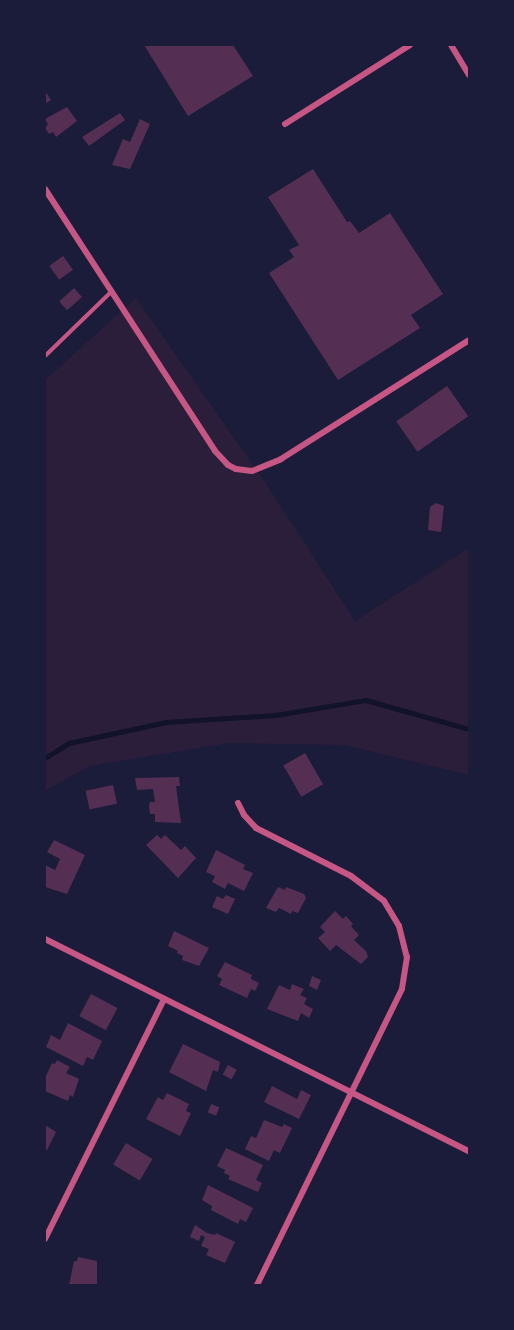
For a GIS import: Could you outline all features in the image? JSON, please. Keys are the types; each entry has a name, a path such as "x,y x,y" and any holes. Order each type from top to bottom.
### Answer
{"street":[{"path":"285,124 410,45"},
{"path":"450,45 469,75"},
{"path":"45,189 113,291 214,451 228,465 244,471 268,466 281,459 469,340"},
{"path":"238,803 256,828 351,876 371,889 384,901 399,926 407,957 402,989 257,1285"},
{"path":"45,939 469,1151"},
{"path":"45,1239 164,999"}],"lane":[{"path":"45,356 113,291"}],"shaded area":[{"path":"136,298 265,482 355,621 469,548 469,775 345,745 230,743 90,766 45,791 45,380"}],"building":[{"path":"144,45 233,45 253,76 188,116"},
{"path":"45,91 51,100 45,104"},
{"path":"67,107 77,121 56,137 53,132 49,134 45,128 48,124 45,119"},
{"path":"120,113 125,120 89,146 82,137"},
{"path":"140,119 150,124 130,169 112,165 123,139 130,142"},
{"path":"313,169 347,222 350,221 359,233 390,213 443,294 411,315 420,328 338,380 269,273 294,257 289,250 299,245 268,197"},
{"path":"63,256 73,270 59,280 49,266"},
{"path":"74,288 82,297 67,310 59,301"},
{"path":"447,386 468,416 417,452 396,422"},
{"path":"436,503 444,506 441,532 428,530 430,507"},
{"path":"305,753 323,784 301,797 283,766"},
{"path":"179,777 180,786 176,786 181,823 155,822 155,814 150,814 149,806 150,802 155,802 153,789 137,790 135,778"},
{"path":"113,785 117,804 90,809 86,791"},
{"path":"157,835 161,839 165,835 181,850 185,846 196,858 178,878 146,845"},
{"path":"54,840 85,855 67,894 45,887 45,865 55,870 60,859 47,852"},
{"path":"216,850 245,865 243,869 253,873 244,891 228,883 225,889 212,882 215,876 206,872"},
{"path":"278,887 285,890 286,887 304,894 306,898 298,913 292,911 291,914 279,908 276,912 266,908"},
{"path":"226,895 235,899 228,914 212,907 217,896 223,899"},
{"path":"335,911 343,919 346,916 359,935 354,940 366,951 368,957 361,964 336,945 330,951 318,938 325,932 320,927"},
{"path":"174,931 209,948 199,966 182,960 183,956 177,953 178,951 168,946"},
{"path":"225,962 252,975 251,979 259,983 255,991 251,989 247,998 219,985 222,979 217,976"},
{"path":"312,976 321,980 317,990 309,986"},
{"path":"292,984 304,989 300,995 307,998 304,1004 313,1009 309,1018 301,1013 298,1021 267,1009 279,985 290,990"},
{"path":"91,994 117,1008 106,1030 79,1016"},
{"path":"68,1023 102,1041 93,1060 87,1057 83,1066 46,1047 51,1035 60,1040"},
{"path":"183,1044 220,1062 218,1072 213,1070 206,1091 169,1072"},
{"path":"57,1060 70,1067 66,1073 79,1079 73,1097 70,1095 68,1101 45,1091 45,1078 52,1063 55,1064"},
{"path":"228,1065 237,1070 231,1079 223,1075"},
{"path":"272,1086 297,1099 301,1090 311,1095 299,1119 264,1102"},
{"path":"167,1093 189,1104 186,1111 191,1113 180,1136 146,1119 158,1097 163,1100"},
{"path":"211,1104 219,1107 216,1116 208,1112"},
{"path":"264,1120 292,1128 280,1153 274,1150 269,1161 245,1149 251,1136 256,1138"},
{"path":"45,1125 56,1132 47,1150 45,1150"},
{"path":"126,1143 153,1159 140,1180 113,1164"},
{"path":"226,1148 263,1165 256,1180 262,1183 258,1192 228,1179 230,1176 224,1173 225,1170 217,1166"},
{"path":"208,1185 253,1208 246,1222 240,1219 238,1224 211,1210 212,1206 202,1200"},
{"path":"195,1225 207,1233 215,1235 216,1233 235,1242 225,1263 206,1255 209,1249 201,1246 205,1237 201,1235 199,1241 190,1237"},
{"path":"78,1257 97,1261 97,1285 69,1285 74,1261 77,1261"}],"waterway":[{"path":"45,758 69,743 166,722 276,715 366,700 469,729"}]}
